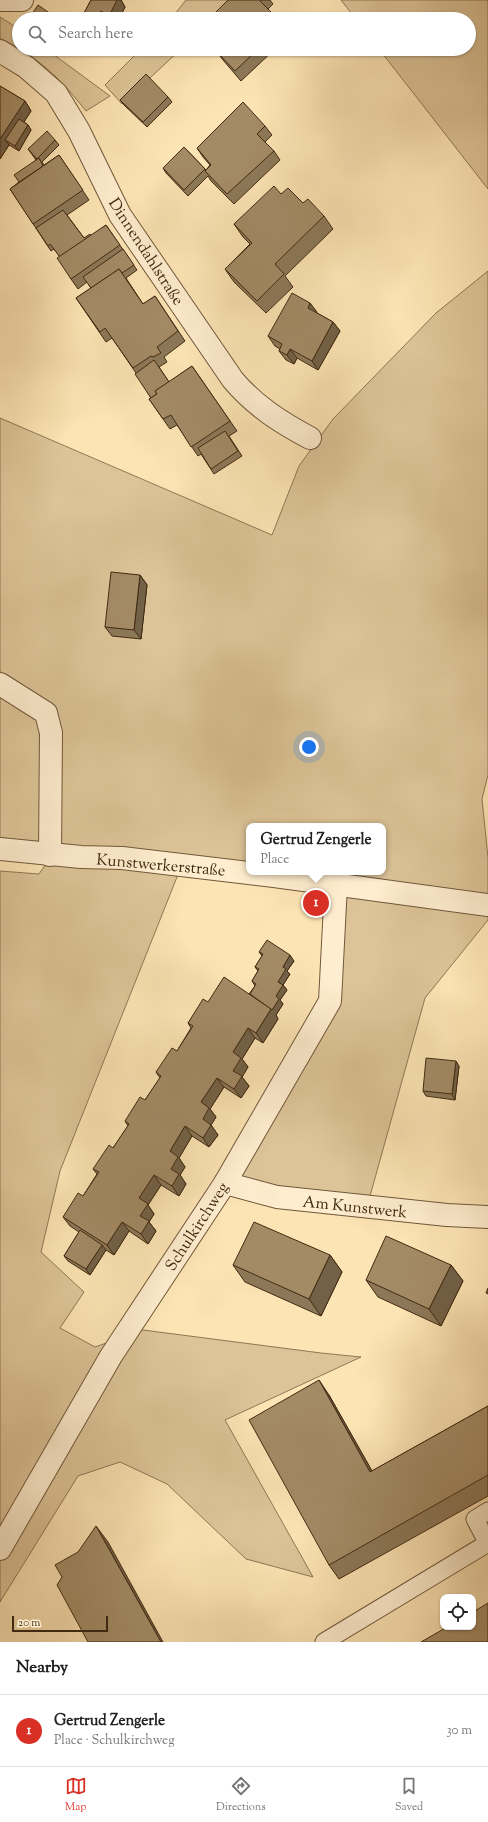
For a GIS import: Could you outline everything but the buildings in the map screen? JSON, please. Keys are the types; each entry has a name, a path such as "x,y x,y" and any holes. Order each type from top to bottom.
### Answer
{"street":[{"path":"0,0 22,0"},
{"name":"Dinnendahlstraße","path":"0,51 26,67 56,93 79,131 120,215 233,380 248,397 264,411 310,438"},
{"path":"0,684 46,713 51,733 50,855"},
{"name":"Kunstwerkerstraße","path":"0,850 50,855 122,858 246,873"},
{"name":"Kunstwerkerstraße","path":"266,875 488,905"},
{"name":"Schulkirchweg","path":"0,1549 110,1356 224,1183 330,1001 336,885"},
{"name":"Am Kunstwerk","path":"224,1183 278,1197 447,1215 488,1217"}],"lane":[{"path":"324,1642 488,1543 475,1519 488,1511"}],"shaded area":[{"path":"186,0 234,0 221,12 177,12"},
{"path":"341,0 488,0 488,189 384,56 476,56 476,12 350,12"},
{"path":"0,17 12,25 12,45 0,38"},
{"path":"31,56 56,56 110,96 86,111 56,77"},
{"path":"134,56 173,56 122,104 105,85"},
{"path":"488,271 488,775 482,799 488,858 488,900 305,875 386,875 386,823 246,823 246,867 0,844 0,683 3,684 0,670 0,418 272,535 299,466 333,419 436,313"},
{"path":"48,861 179,872 60,1171 41,1252 84,1292 60,1328 95,1347 143,1330 361,1357 225,1420 313,1577 246,1559 167,1484 120,1462 78,1476 0,1602 0,871 39,874"},
{"path":"341,890 488,906 488,920 425,998 367,1207 225,1183 331,992"}],"place":[{"name":"Gertrud Zengerle","path":"316,903"}]}
